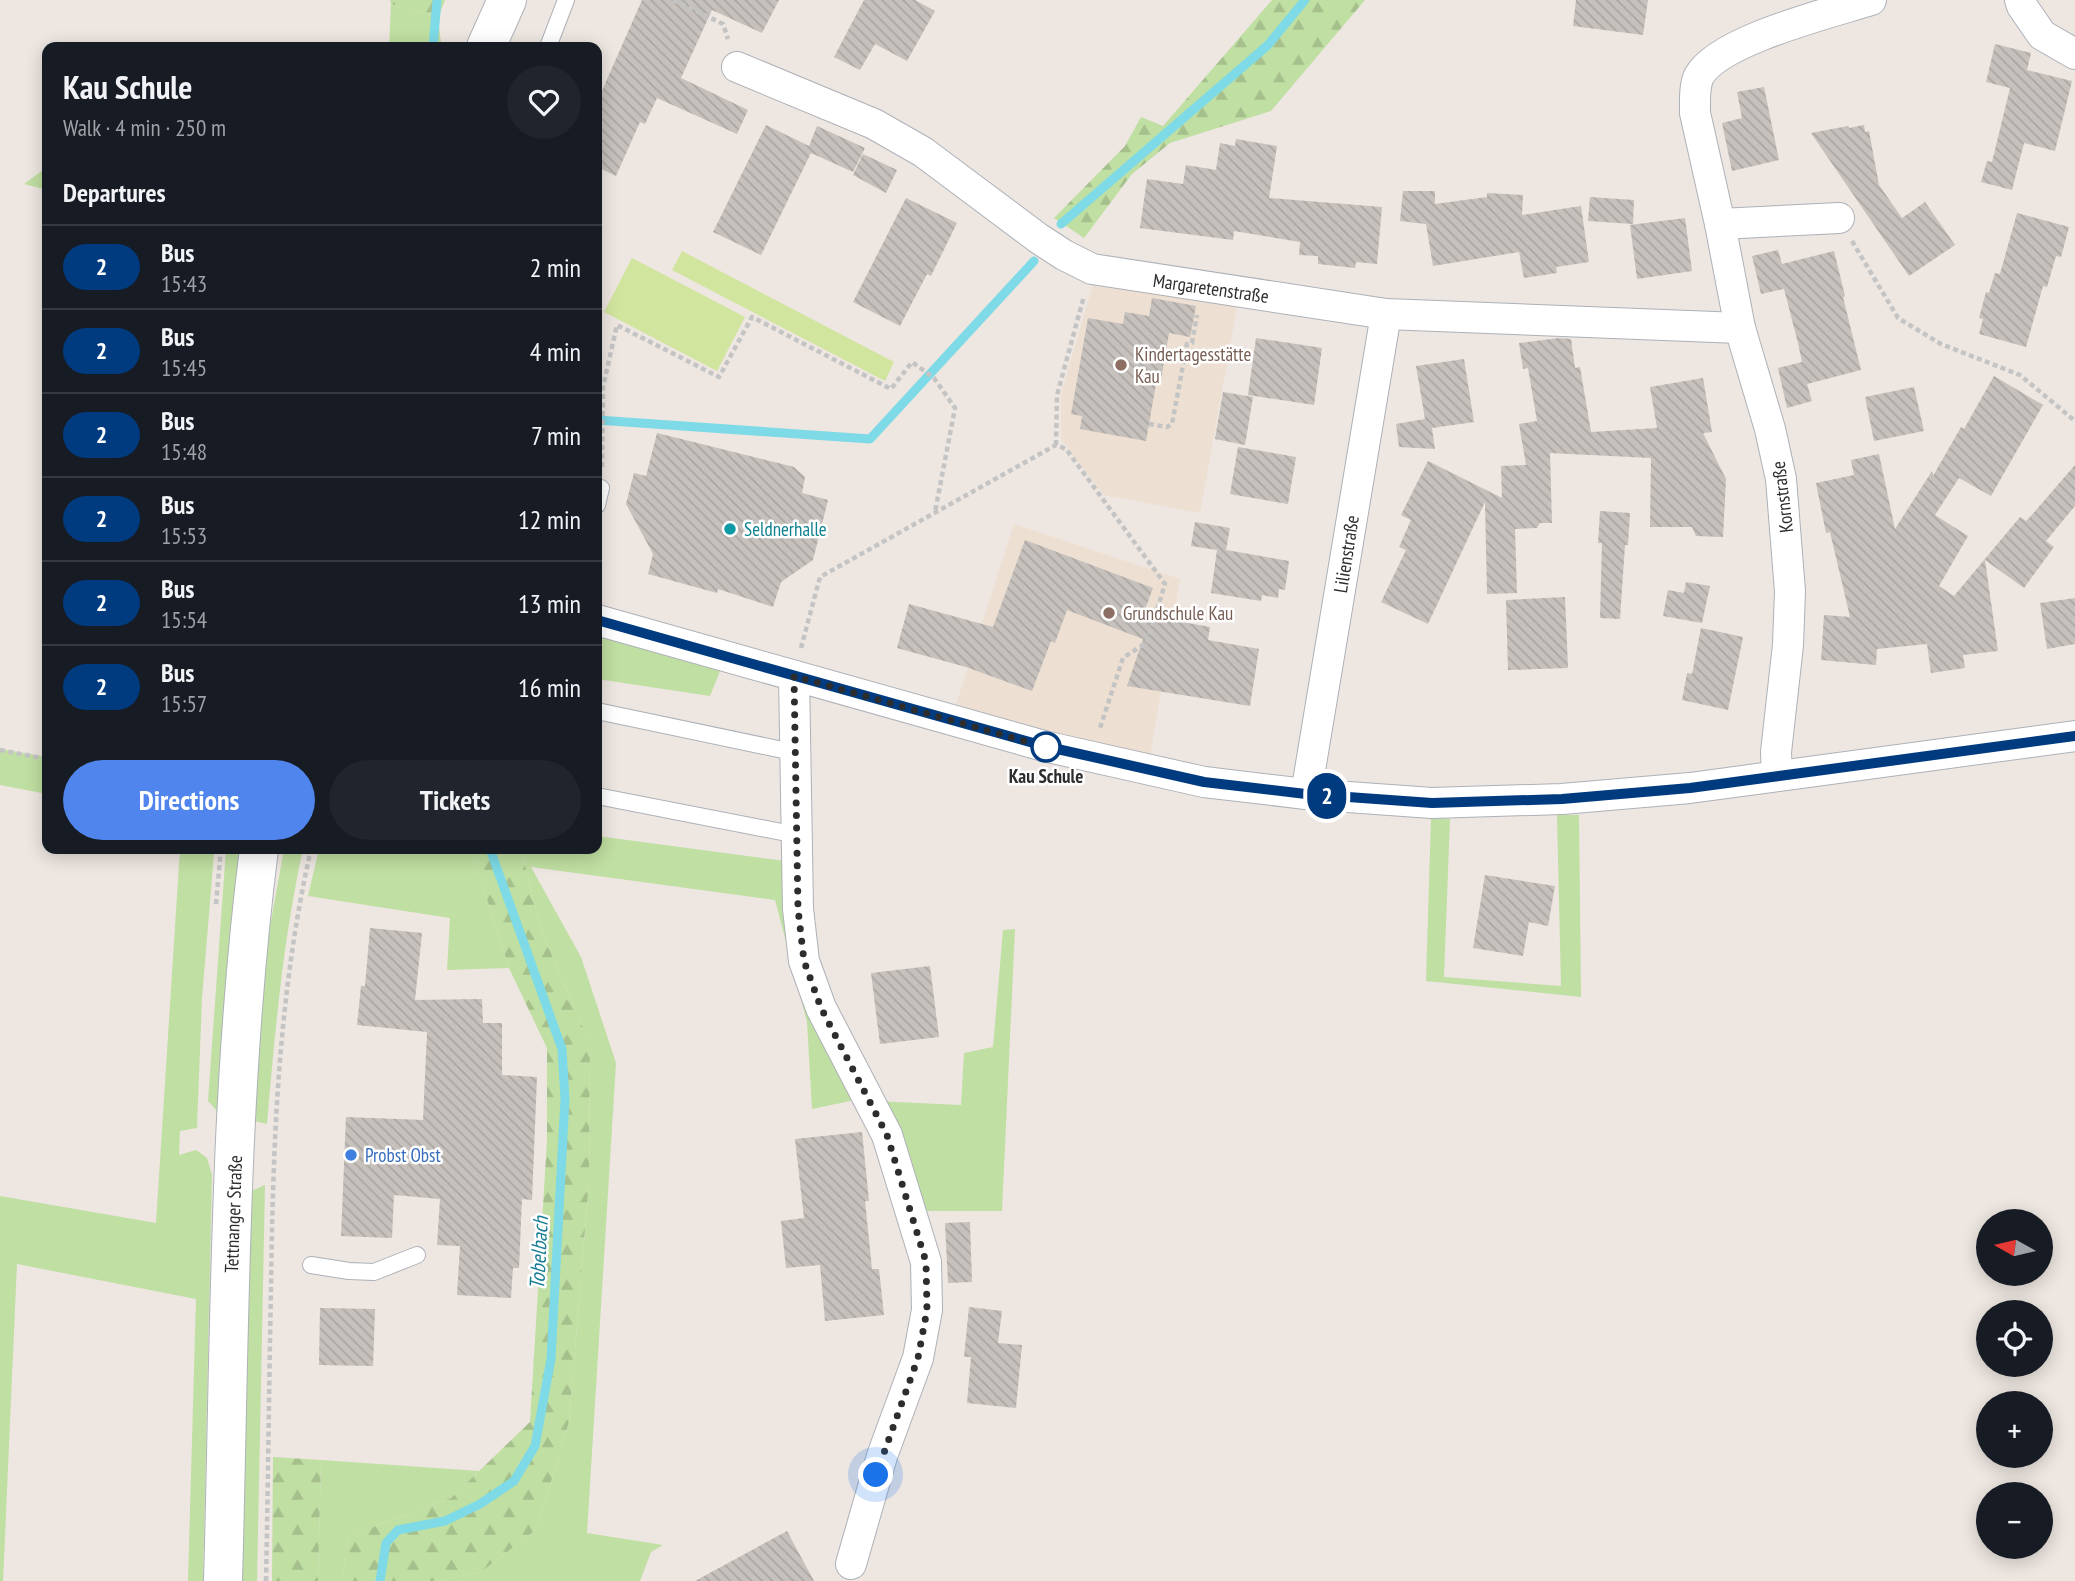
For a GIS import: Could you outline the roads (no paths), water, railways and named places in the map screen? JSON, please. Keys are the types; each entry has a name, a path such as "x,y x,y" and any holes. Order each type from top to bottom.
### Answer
{"main road":[{"path":"487,42 507,0"},
{"name":"Tettnanger Straße","path":"223,1581 240,1045 259,854"}],"street":[{"name":"Kornstraße","path":"1777,776 1776,752 1788,645 1790,592 1786,527 1777,456 1740,328 1695,113 1698,79 1708,63 1740,43 1871,0"},
{"path":"2021,0 2022,6 2042,35 2075,54"},
{"name":"Margaretenstraße","path":"737,67 874,124 923,152 1038,238 1092,269 1386,314 1740,328"},
{"path":"1720,224 1839,219"},
{"name":"Lilienstraße","path":"1306,794 1386,314"},
{"path":"602,621 1091,757 1204,782 1306,794 1432,803 1562,799 1690,788 2075,736"},
{"path":"794,676 798,909 804,961 821,1008 887,1135 926,1262 927,1310 918,1358 882,1456 849,1573"}],"lane":[{"path":"550,42 566,0"},
{"path":"602,712 797,753"},
{"path":"602,797 797,835"},
{"path":"310,1265 374,1272 416,1255"}],"waterway":[{"name":"Tobelbach","path":"433,42 437,0"},
{"path":"1061,224 1268,45 1305,0"},
{"path":"602,420 870,439 1034,261"},
{"name":"Tobelbach","path":"380,1581 386,1543 398,1530 445,1521 480,1504 514,1481 535,1446 551,1359 565,1099 562,1049 492,854"}],"place":[{"name":"Kindertagesstätte Kau","path":"1121,365"},
{"name":"Seldnerhalle","path":"730,529"},
{"name":"Grundschule Kau","path":"1109,613"},
{"name":"Kau Schule","path":"1046,747"},
{"name":"Probst Obst","path":"351,1155"}]}
